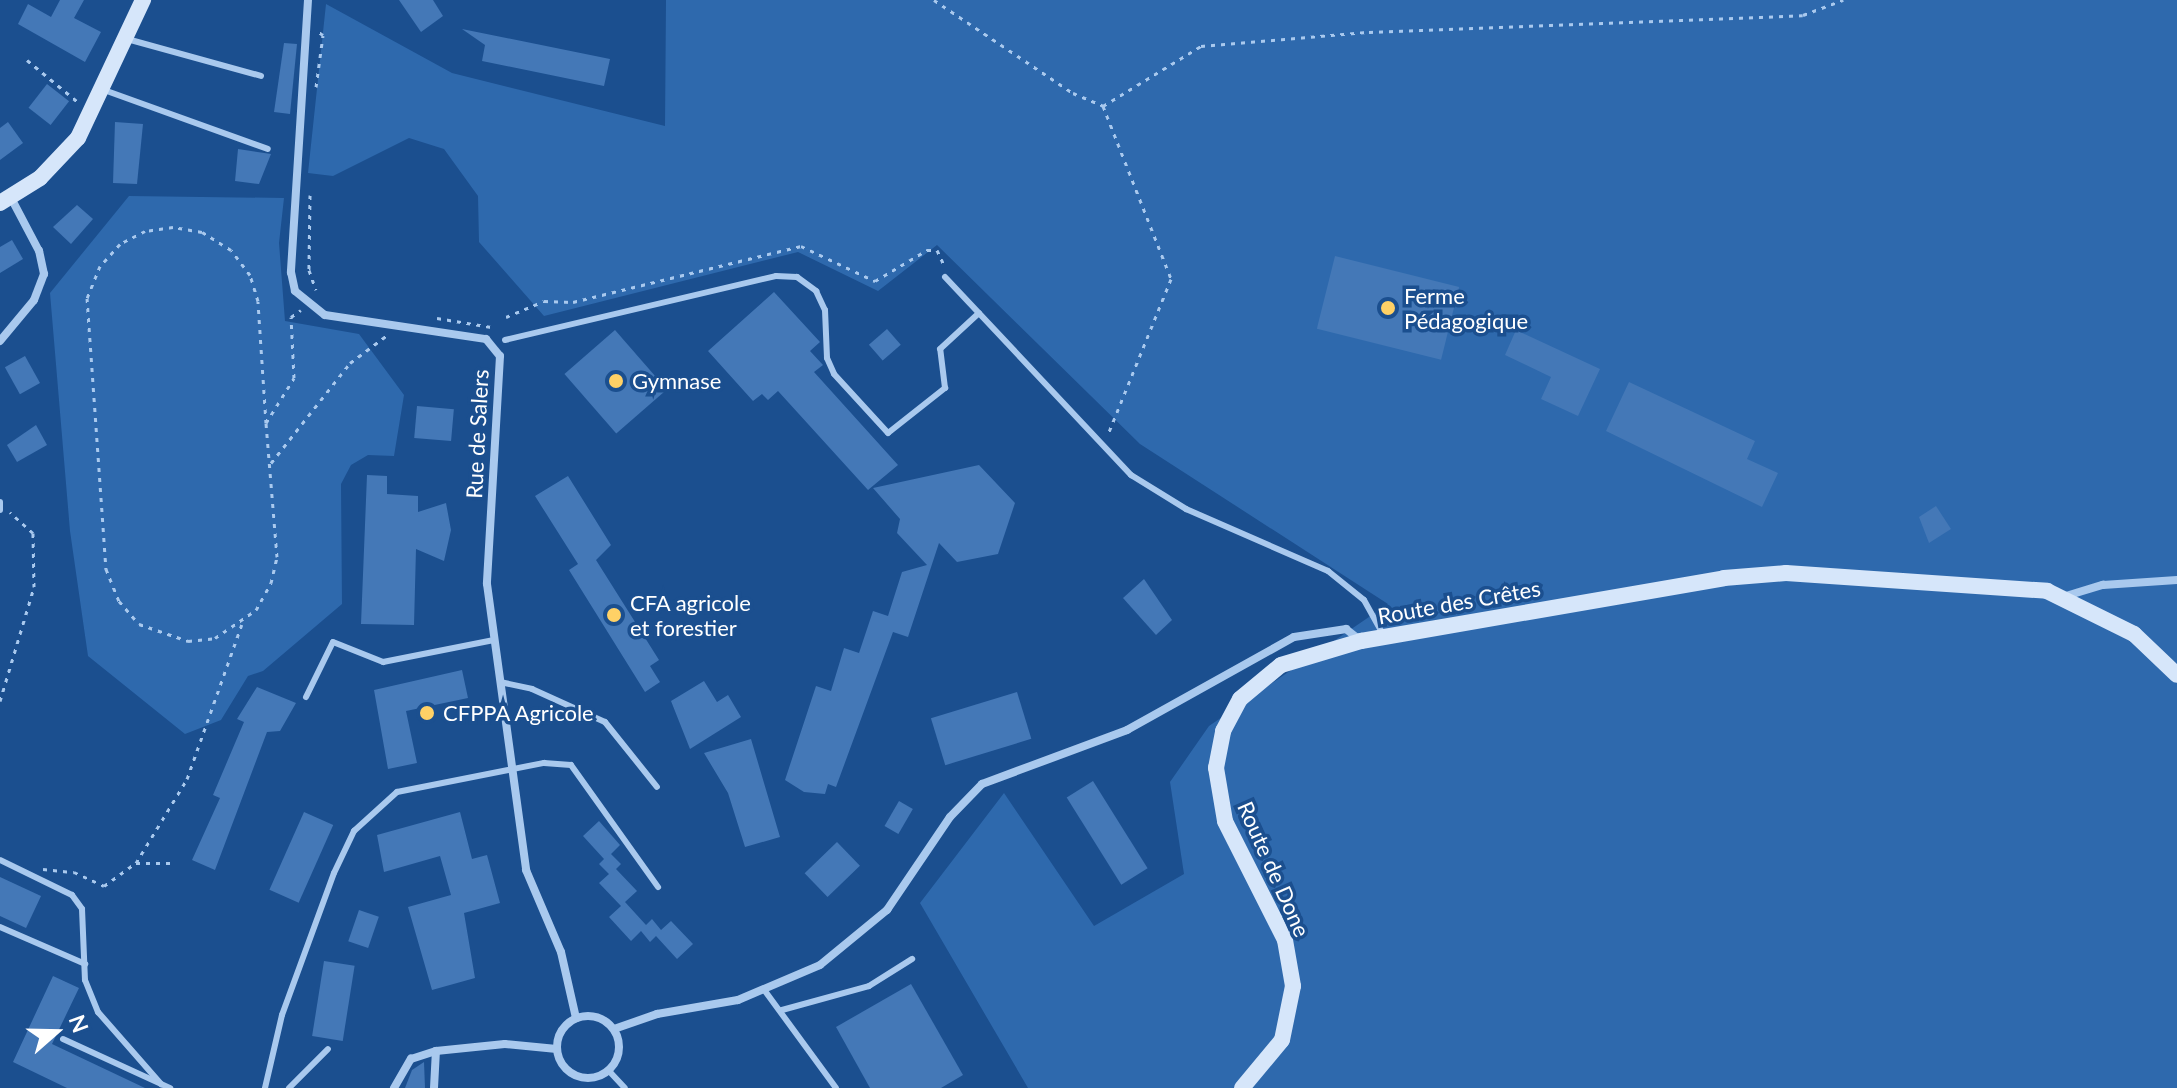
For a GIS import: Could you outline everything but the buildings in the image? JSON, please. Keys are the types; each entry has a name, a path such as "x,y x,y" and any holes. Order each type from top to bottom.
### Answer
{"street":[{"path":"0,341 34,300 44,274 39,251 6,201 59,158 93,114 143,0"},
{"path":"306,1 307,28 291,272 307,305"},
{"name":"Rue de Salers","path":"307,305 325,315 489,342 500,356 487,584 526,870 570,979 576,1018"},
{"name":"Route des Crêtes","path":"614,1029 765,991 820,965 871,926 906,887 950,817 982,784 1127,730 1294,637 1346,629 1361,641 1386,638 1756,574 1899,578 2066,596 2134,634 2177,675"},
{"path":"2066,596 2103,585 2177,580"},
{"name":"Route de Done","path":"1242,1088 1282,1040 1293,986 1285,940 1219,805 1217,752 1240,699 1263,676 1301,657 1361,641"},
{"path":"598,1017 614,1029 620,1049 609,1071 592,1078 573,1075 557,1049 561,1031 576,1018 598,1017"},
{"path":"394,1088 411,1059 436,1051 505,1044 557,1049"},
{"path":"434,1088 436,1051"}],"lane":[{"path":"127,39 261,76"},
{"path":"104,90 268,149"},
{"path":"505,340 776,276 797,277 816,291 825,310 827,358 834,374 888,433 945,388 940,349 979,313"},
{"path":"945,277 1131,475 1186,509 1328,571 1364,600 1386,638"},
{"path":"306,697 333,642 383,662 494,640"},
{"path":"500,682 532,689 605,722 657,787"},
{"path":"265,1088 282,1015 354,831 397,792 558,761 571,765 658,887"},
{"path":"0,860 72,895 82,909 85,964 98,1012 161,1084"},
{"path":"0,927 85,964"},
{"path":"782,1010 869,986 912,959"},
{"path":"765,991 782,1010 836,1088"},
{"path":"63,1039 170,1088"},
{"path":"289,1088 328,1049"},
{"path":"609,1071 625,1088"}],"path":[{"path":"934,0 1073,93 1103,106 1171,279 1102,445"},
{"path":"1103,106 1201,46 1369,32 1803,15 1843,0"},
{"path":"307,28 323,35 316,90"},
{"path":"27,60 93,114"},
{"path":"311,181 309,270 320,294"},
{"path":"33,876 46,867 104,886 136,863 187,779 243,622 271,583 277,557 258,301 250,275 231,250 202,232 173,227 145,231 120,244 100,266 87,298 106,569 119,601 139,624 165,636 215,638 243,622"},
{"path":"266,423 294,378 291,317 307,305"},
{"path":"433,318 485,321 496,332 489,342"},
{"path":"270,464 350,363 395,328"},
{"path":"0,505 33,533 34,587 0,701"},
{"path":"136,863 174,863"}],"shaded area":[{"path":"666,0 2177,0 2177,1088 1028,1088 920,903 1004,793 1094,926 1184,874 1170,782 1209,726 1388,604 1140,444 937,245 878,291 798,252 544,316 479,242 478,196 444,149 409,138 333,176 308,173 326,4 452,73 665,126"},
{"path":"129,196 284,198 279,243 285,321 359,334 404,395 394,456 368,455 351,465 341,484 342,604 263,671 248,676 221,720 185,734 88,656 70,531 50,293"}],"place":[{"name":"Ferme Pédagogique","path":"1388,308"},
{"name":"Gymnase","path":"616,381"},
{"name":"CFA agricole et forestier","path":"614,615"},
{"name":"CFPPA Agricole","path":"427,713"}]}
